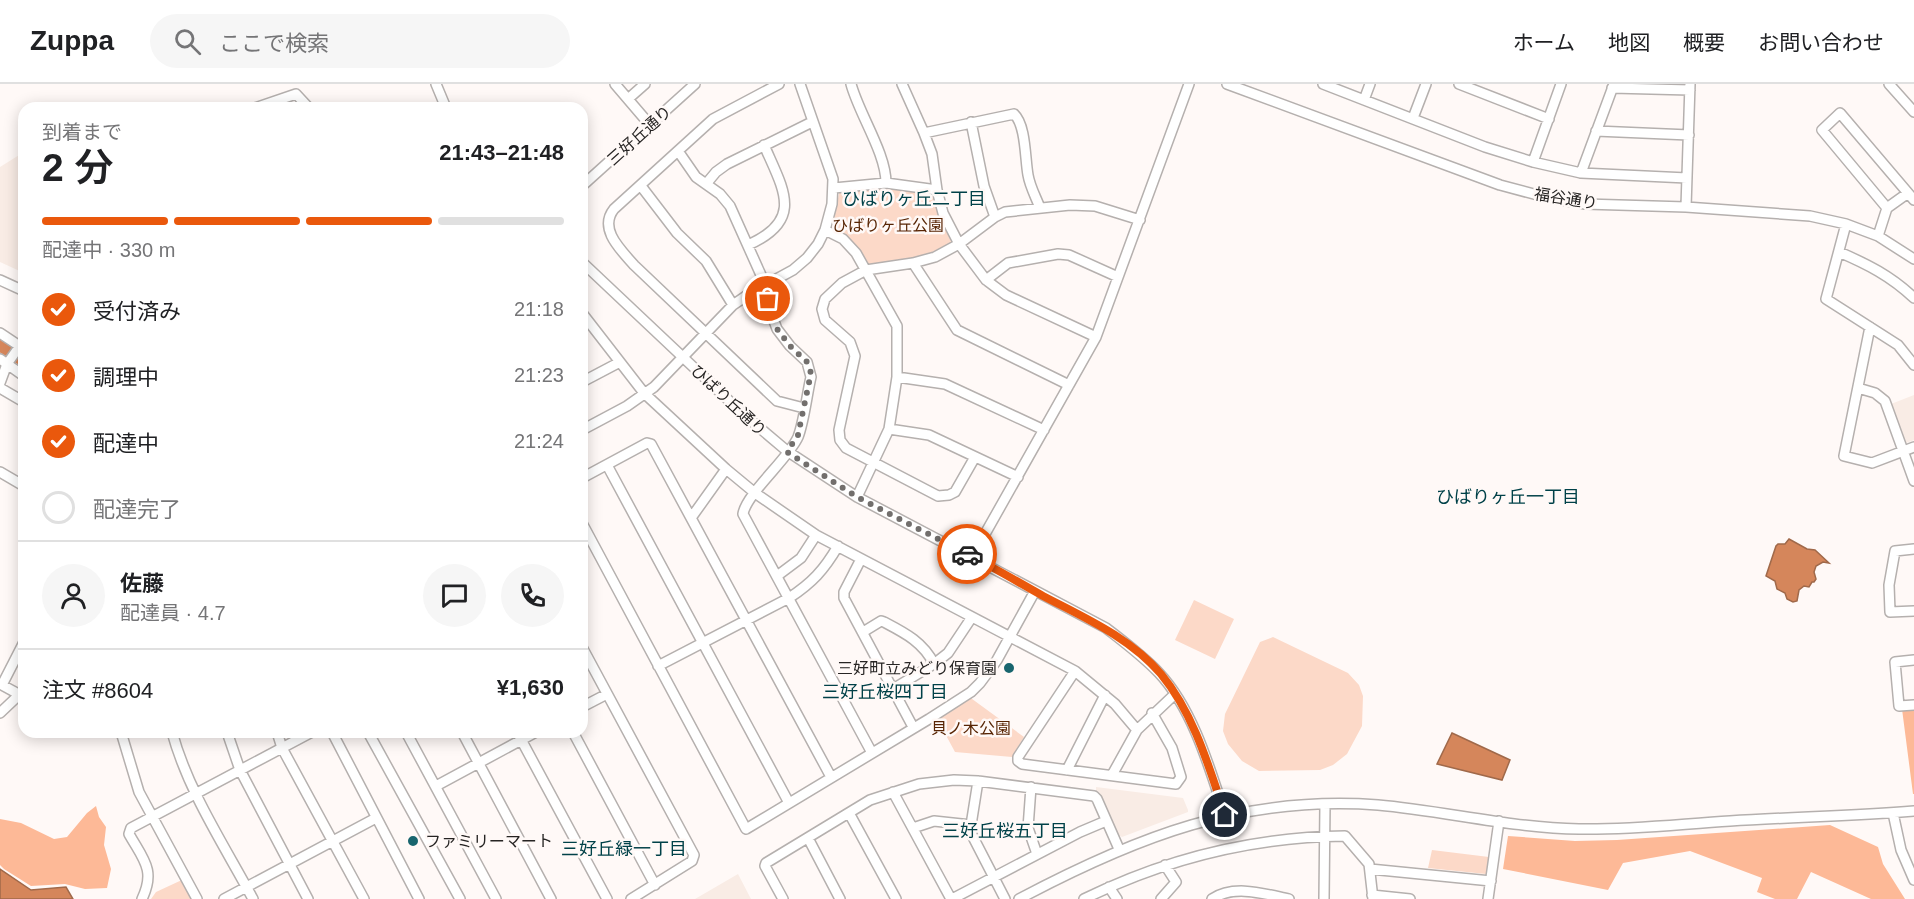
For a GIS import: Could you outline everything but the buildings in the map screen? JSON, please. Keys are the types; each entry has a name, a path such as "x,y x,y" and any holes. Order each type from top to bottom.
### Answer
{"street":[{"path":"436,84 444,102"},
{"path":"615,84 650,124"},
{"path":"628,99 645,84"},
{"name":"三好丘通り","path":"588,181 695,84"},
{"path":"779,84 713,119 611,213 608,223 610,233 634,265 779,403 804,408"},
{"path":"588,427 627,406 666,376 733,306 801,263 811,253 825,230 834,188 830,165 812,122 800,84"},
{"path":"850,84 882,161 886,183"},
{"path":"902,84 932,154 943,213 959,244 986,280 1006,295 1096,337"},
{"path":"972,556 1096,337 1189,84"},
{"name":"福谷通り","path":"1227,84 1500,185 1545,197 1585,204 1686,207 1810,216 1846,224 1878,236 1914,259"},
{"path":"1323,84 1485,147 1533,162 1581,173 1687,178"},
{"path":"1364,100 1370,84"},
{"path":"1413,118 1426,84"},
{"path":"1459,84 1549,119"},
{"path":"1533,162 1561,84"},
{"path":"1889,84 1914,112"},
{"path":"1581,173 1613,86 1690,87 1686,207"},
{"path":"271,102 292,94 298,95 304,102"},
{"path":"1878,236 1887,208 1911,196 1840,113 1822,130 1887,208"},
{"path":"924,133 1014,114 1017,116 1023,136 1028,177 1040,208"},
{"path":"706,184 721,168 812,122"},
{"path":"971,122 986,195 995,217"},
{"path":"1596,131 1689,135"},
{"path":"748,245 769,235 779,224 785,209 783,191 764,146"},
{"path":"678,151 696,177 720,194 730,206 765,284 777,329 810,368 811,377 798,438 743,510 743,514 872,753"},
{"path":"834,188 886,183 937,190"},
{"path":"641,186 677,233 706,261 733,306"},
{"path":"975,457 957,490 944,496 932,494 846,448 840,440 840,425 855,356 850,342 825,320 822,309 825,299 842,283 866,270 929,259 959,244 1005,212 1070,205 1095,206 1140,220"},
{"path":"1846,224 1826,299 1898,345 1914,365"},
{"path":"825,230 836,235 856,253 897,326 897,377 889,429 857,497"},
{"path":"1839,252 1871,266 1899,284 1914,298"},
{"path":"986,280 1008,263 1058,254 1069,255 1118,277"},
{"path":"913,263 957,330 1069,385"},
{"name":"ひばり丘通り","path":"588,268 741,412 787,452 857,497 1106,628 1135,650 1160,674 1199,738 1225,815"},
{"path":"0,280 18,288"},
{"path":"588,321 644,393 755,494 816,535 1075,671 1124,712 1137,730"},
{"path":"1870,327 1844,456 1872,463 1914,447"},
{"path":"0,333 18,342"},
{"path":"0,383 4,361 18,349"},
{"path":"4,361 18,372"},
{"path":"588,379 620,362"},
{"path":"897,377 945,384 1044,430"},
{"path":"0,388 18,398"},
{"path":"1858,388 1875,393 1885,401 1914,482"},
{"path":"889,429 929,435 1018,477"},
{"path":"588,475 649,443 831,777"},
{"path":"607,465 789,803"},
{"path":"691,518 726,470"},
{"path":"0,472 18,482"},
{"path":"588,534 742,826 746,829 970,692 989,672 1035,591"},
{"path":"777,576 799,560 816,535"},
{"path":"658,666 789,598 814,580 838,546"},
{"path":"1914,549 1895,551 1889,585 1890,612 1914,611"},
{"path":"861,559 843,595 913,727"},
{"path":"893,689 934,664 952,649 972,617"},
{"path":"863,632 881,621 884,622 917,641 934,664"},
{"path":"18,653 1,685 18,694"},
{"path":"588,658 694,855 692,861 630,899"},
{"path":"1914,660 1895,662 1899,706 1914,705"},
{"path":"1075,671 1018,757 1018,761 1022,764 1176,784 1180,782 1181,777 1172,748 1152,713"},
{"path":"588,704 607,694"},
{"path":"1112,775 1137,730 1174,694"},
{"path":"1067,770 1106,695"},
{"path":"0,713 18,699"},
{"path":"123,738 139,792 197,899"},
{"path":"174,738 180,760 196,794 253,899"},
{"path":"229,738 240,770 308,899"},
{"path":"279,738 282,748 364,899"},
{"path":"142,899 148,885 149,873 129,831 301,738"},
{"path":"335,738 419,899"},
{"path":"371,738 460,899"},
{"path":"409,738 496,899"},
{"path":"465,738 551,899"},
{"path":"436,786 478,764 516,738"},
{"path":"520,738 607,899"},
{"path":"576,738 655,885"},
{"path":"783,899 765,864 870,800 937,781 978,781 1094,796 1119,849"},
{"path":"978,781 970,825 972,835 1005,899"},
{"path":"1031,787 1028,828 1037,854"},
{"path":"893,792 952,899 1106,821"},
{"path":"1324,899 1325,804"},
{"path":"1019,899 1119,849 1170,830 1225,815 1325,804 1376,805 1559,828 1603,829 1914,811"},
{"path":"849,813 896,899"},
{"path":"1893,813 1901,850 1914,880"},
{"path":"224,899 376,818"},
{"path":"913,828 934,821 970,825"},
{"path":"1488,899 1499,821"},
{"path":"1084,899 1166,865 1209,852 1256,842 1326,836 1347,837 1369,864 1372,897 1410,899"},
{"path":"808,838 840,899"},
{"path":"1161,899 1176,882 1166,865"},
{"path":"1370,869 1491,881"},
{"path":"1109,887 1117,899"},
{"path":"1212,899 1231,891 1247,891 1289,899"}],"shaded area":[{"path":"18,156 18,270 0,262 0,167"},
{"path":"1914,395 1914,440 1906,443 1891,404"},
{"path":"1789,539 1807,549 1815,550 1829,563 1823,562 1816,566 1814,572 1816,579 1809,587 1804,586 1799,590 1797,601 1793,602 1787,599 1785,593 1777,589 1775,581 1766,576 1776,546 1785,544"},
{"path":"1914,708 1914,794 1913,794 1902,709"},
{"path":"1452,733 1510,760 1502,780 1437,764"},
{"path":"1096,787 1183,798 1188,812 1122,837 1118,835"},
{"path":"96,806 99,817 106,827 104,845 111,869 107,888 85,889 65,884 31,886 0,865 0,819 21,823 54,839 67,837"},
{"path":"1830,825 1878,847 1883,864 1905,899 1871,899 1811,872 1797,899 1775,899 1757,892 1762,878 1690,851 1623,863 1608,890 1503,869 1508,836 1575,841 1617,840"},
{"path":"0,869 31,890 66,887 73,899 0,899"},
{"path":"738,874 751,899 695,899"}],"green space":[{"name":"ひばりヶ丘公園","path":"889,187 932,193 952,244 917,258 870,268 859,250 832,228 840,189"},
{"path":"1194,600 1234,619 1215,659 1175,640"},
{"path":"1273,637 1348,673 1359,685 1363,696 1362,726 1347,754 1333,765 1320,770 1259,771 1242,761 1228,744 1223,731 1225,714 1260,642"},
{"name":"貝ノ木公園","path":"968,696 1024,737 1012,757 955,752 935,715"},
{"path":"1432,850 1489,857 1486,874 1428,868"},
{"path":"184,879 195,899 151,899 156,892"}],"waterway":[{"path":"0,344 18,356"}],"way so far":[{"path":"768,299 777,329 790,346 807,362 811,373 798,435 787,452 857,497 967,554"}],"place":[{"name":"三好町立みどり保育園","path":"1009,668"},
{"name":"ファミリーマート","path":"413,841"}],"district":[{"name":"ひばりヶ丘二丁目","path":"914,199"},
{"name":"ひばりヶ丘一丁目","path":"1508,497"},
{"name":"三好丘桜四丁目","path":"885,692"},
{"name":"三好丘桜五丁目","path":"1005,831"},
{"name":"三好丘緑一丁目","path":"624,849"}],"route":[{"path":"967,554 1106,628 1135,650 1160,674 1199,738 1225,815"}]}
